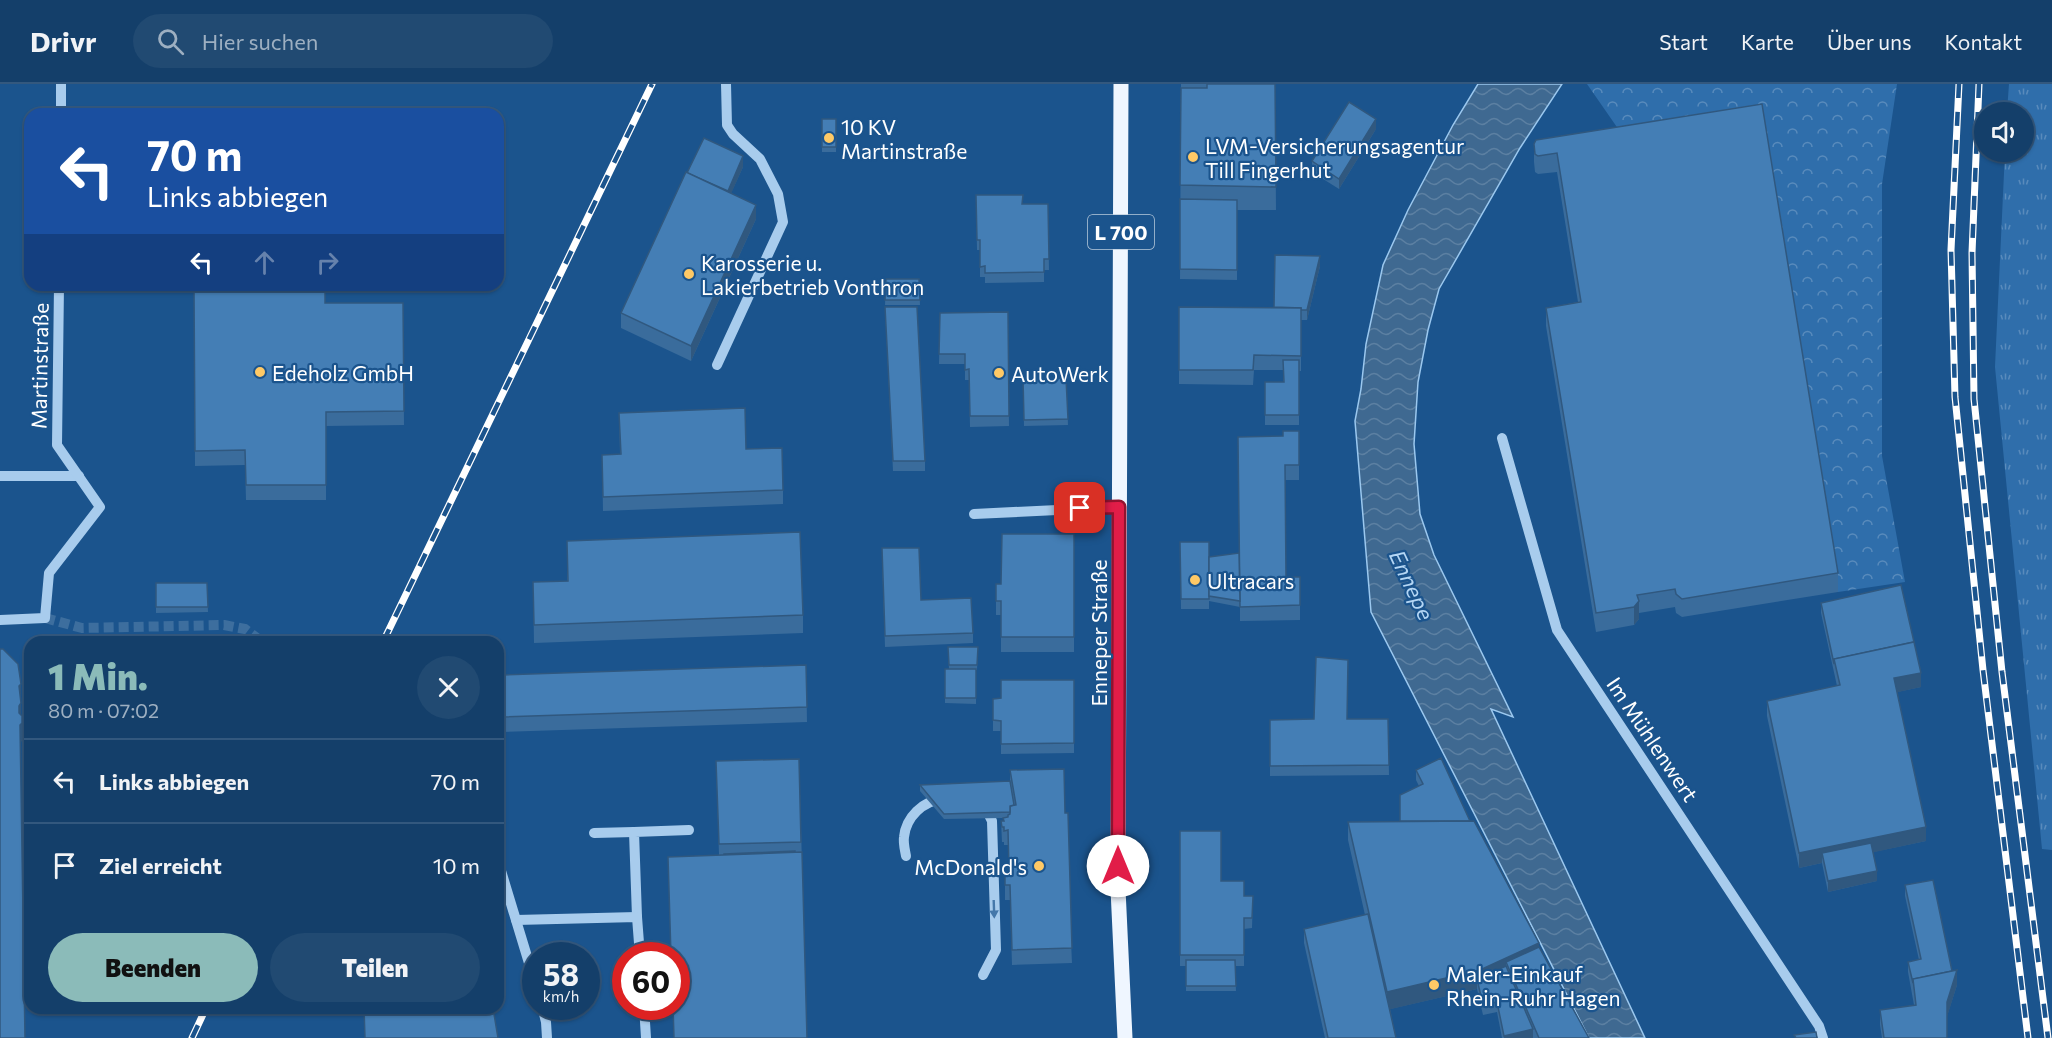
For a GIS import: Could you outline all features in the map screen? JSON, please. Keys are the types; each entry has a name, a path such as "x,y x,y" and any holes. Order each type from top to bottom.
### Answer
{"main road":[{"name":"Enneper Straße","path":"1121,84 1118,889 1125,1038"}],"street":[{"path":"61,84 61,108"},
{"path":"717,365 783,222 778,194 760,159 733,134 727,125 726,84"},
{"name":"Martinstraße","path":"0,620 45,618 49,573 100,507 57,445 59,291"},
{"name":"Im Mühlenwert","path":"1502,438 1557,630 1819,1026 1823,1038"},
{"path":"0,476 79,476"},
{"path":"975,513 1119,507"},
{"path":"906,856 904,837 910,819 923,805 932,800 963,799 978,802 987,811 992,821 996,950 983,975"},
{"path":"594,833 689,830"},
{"path":"634,832 639,942"},
{"path":"504,881 523,942"},
{"path":"516,920 637,917"},
{"path":"546,1020 547,1038"},
{"path":"645,1020 646,1038"}],"green space":[{"path":"1587,84 1897,84 1882,184 1882,456 1905,582 1838,592 1762,122 1628,143"},
{"path":"2009,84 2052,84 2052,850 2042,849 1995,367 2005,162 2034,162 2034,102 2008,102"}],"water":[{"name":"Ennepe","path":"1478,84 1562,84 1520,148 1439,289 1418,382 1414,444 1420,514 1434,555 1513,717 1491,709 1645,1038 1589,1038 1371,612 1355,421 1366,344 1383,265 1408,210 1453,125"}],"building":[{"path":"1207,84 1275,84 1276,187 1180,185 1181,88 1207,88"},
{"path":"1349,102 1376,119 1339,179 1312,161"},
{"path":"1762,104 1838,573 1682,599 1676,594 1675,589 1637,595 1639,601 1634,607 1596,613 1546,308 1581,302 1557,153 1538,156 1535,154 1534,144 1536,140"},
{"name":"10 KV Martinstraße","path":"822,119 836,119 836,147 822,147"},
{"path":"704,138 743,156 728,191 687,173"},
{"name":"Karosserie u. Lakierbetrieb Vonthron","path":"686,172 756,205 691,346 621,313"},
{"path":"976,195 1023,195 1022,204 1048,204 1049,259 1044,259 1044,272 985,273 985,266 980,267"},
{"path":"1180,199 1237,200 1237,270 1180,269"},
{"path":"1275,255 1320,256 1307,310 1274,307"},
{"path":"886,279 919,279 920,300 885,300"},
{"name":"Edeholz GmbH","path":"194,291 325,291 325,303 403,303 404,411 326,412 326,485 246,485 245,450 195,451"},
{"path":"885,307 917,307 925,461 893,461"},
{"path":"1179,307 1301,308 1301,356 1254,355 1253,370 1179,370"},
{"path":"1008,312 1009,416 970,416 969,369 965,370 965,354 939,354 940,313"},
{"path":"1283,360 1299,360 1299,415 1265,415 1265,382 1284,382"},
{"path":"1066,378 1068,419 1024,420 1023,379"},
{"path":"745,408 746,449 782,448 783,490 603,497 602,455 621,454 619,413"},
{"path":"1283,431 1299,431 1299,465 1285,465 1286,577 1300,577 1300,605 1240,607 1238,437 1283,436"},
{"path":"800,532 803,615 534,625 533,582 568,581 567,541"},
{"path":"1002,534 1074,534 1074,637 1001,637 1001,601 996,601 996,584 1001,584"},
{"path":"1180,542 1209,542 1209,599 1181,599"},
{"path":"882,548 919,548 921,600 971,598 973,633 885,636"},
{"path":"1239,553 1240,601 1209,596 1209,557"},
{"path":"156,583 207,583 208,607 156,607"},
{"path":"1901,585 1914,642 1834,659 1834,664 1821,603"},
{"path":"1914,642 1921,673 1894,678 1926,827 1799,853 1767,701 1840,685 1834,659"},
{"path":"948,647 978,647 977,665 949,665"},
{"path":"0,649 3,649 18,664 21,684 19,686 21,703 19,713 22,716 20,725 25,1038 0,1038"},
{"path":"1316,657 1348,660 1347,719 1388,719 1389,765 1270,766 1270,720 1314,719"},
{"path":"806,665 807,707 504,717 504,675"},
{"path":"945,669 976,669 976,698 945,698"},
{"path":"1001,680 1074,680 1074,743 1001,744 1001,721 993,720 993,699 1001,698"},
{"path":"1441,758 1470,821 1400,821 1400,795 1423,784 1416,770"},
{"path":"799,759 801,842 719,844 716,761"},
{"name":"McDonald's","path":"1064,769 1065,813 1068,813 1072,948 1012,950 1010,885 1005,885 1005,872 1009,872 1008,830 1004,831 1001,821 1004,821 1003,818 1010,814 1010,806 1016,805 1010,770"},
{"path":"1010,781 1014,805 1010,806 1010,812 944,814 920,785"},
{"path":"1474,821 1539,943 1480,970 1387,992 1348,822"},
{"path":"1180,831 1221,831 1221,881 1244,881 1244,896 1253,896 1252,918 1244,918 1244,955 1180,955"},
{"path":"1871,843 1877,871 1828,881 1822,853"},
{"path":"795,852 724,855 724,854"},
{"path":"802,852 807,1038 674,1038 673,1020 690,1020 690,942 671,942 668,857"},
{"path":"1933,880 1952,971 1913,979 1913,983 1908,962 1921,959 1905,885"},
{"path":"1368,914 1396,1038 1328,1038 1304,929"},
{"path":"1539,947 1589,1038 1539,1038 1506,962"},
{"path":"1186,960 1235,960 1236,986 1186,986"},
{"path":"1506,966 1533,1029 1504,1036 1497,1002 1483,1005 1477,979"},
{"path":"1957,970 1947,1002 1947,1038 1884,1038 1880,1010 1916,1005 1913,979"},
{"path":"364,1014 494,1014 498,1038 365,1038"},
{"path":"1816,1032 1817,1038 1796,1038 1794,1035"}],"tunnel":[{"path":"45,618 82,628 224,625 245,629 254,636"}],"railway":[{"path":"386,636 652,84"},
{"path":"1959,84 1951,250 1955,397 1983,670 2028,1038"},
{"path":"1979,84 1972,253 1974,399 2002,672 2048,1038"},
{"path":"192,1038 203,1014"}],"place":[{"name":"10 KV Martinstraße","path":"829,138"},
{"name":"LVM-Versicherungsagentur Till Fingerhut","path":"1193,157"},
{"name":"Karosserie u. Lakierbetrieb Vonthron","path":"689,274"},
{"name":"Edeholz GmbH","path":"260,372"},
{"name":"AutoWerk","path":"999,373"},
{"name":"Ultracars","path":"1195,580"},
{"name":"McDonald's","path":"1039,866"},
{"name":"Maler-Einkauf Rhein-Ruhr Hagen","path":"1434,985"}],"route":[{"path":"1080,508 1119,507 1118,866"}]}
